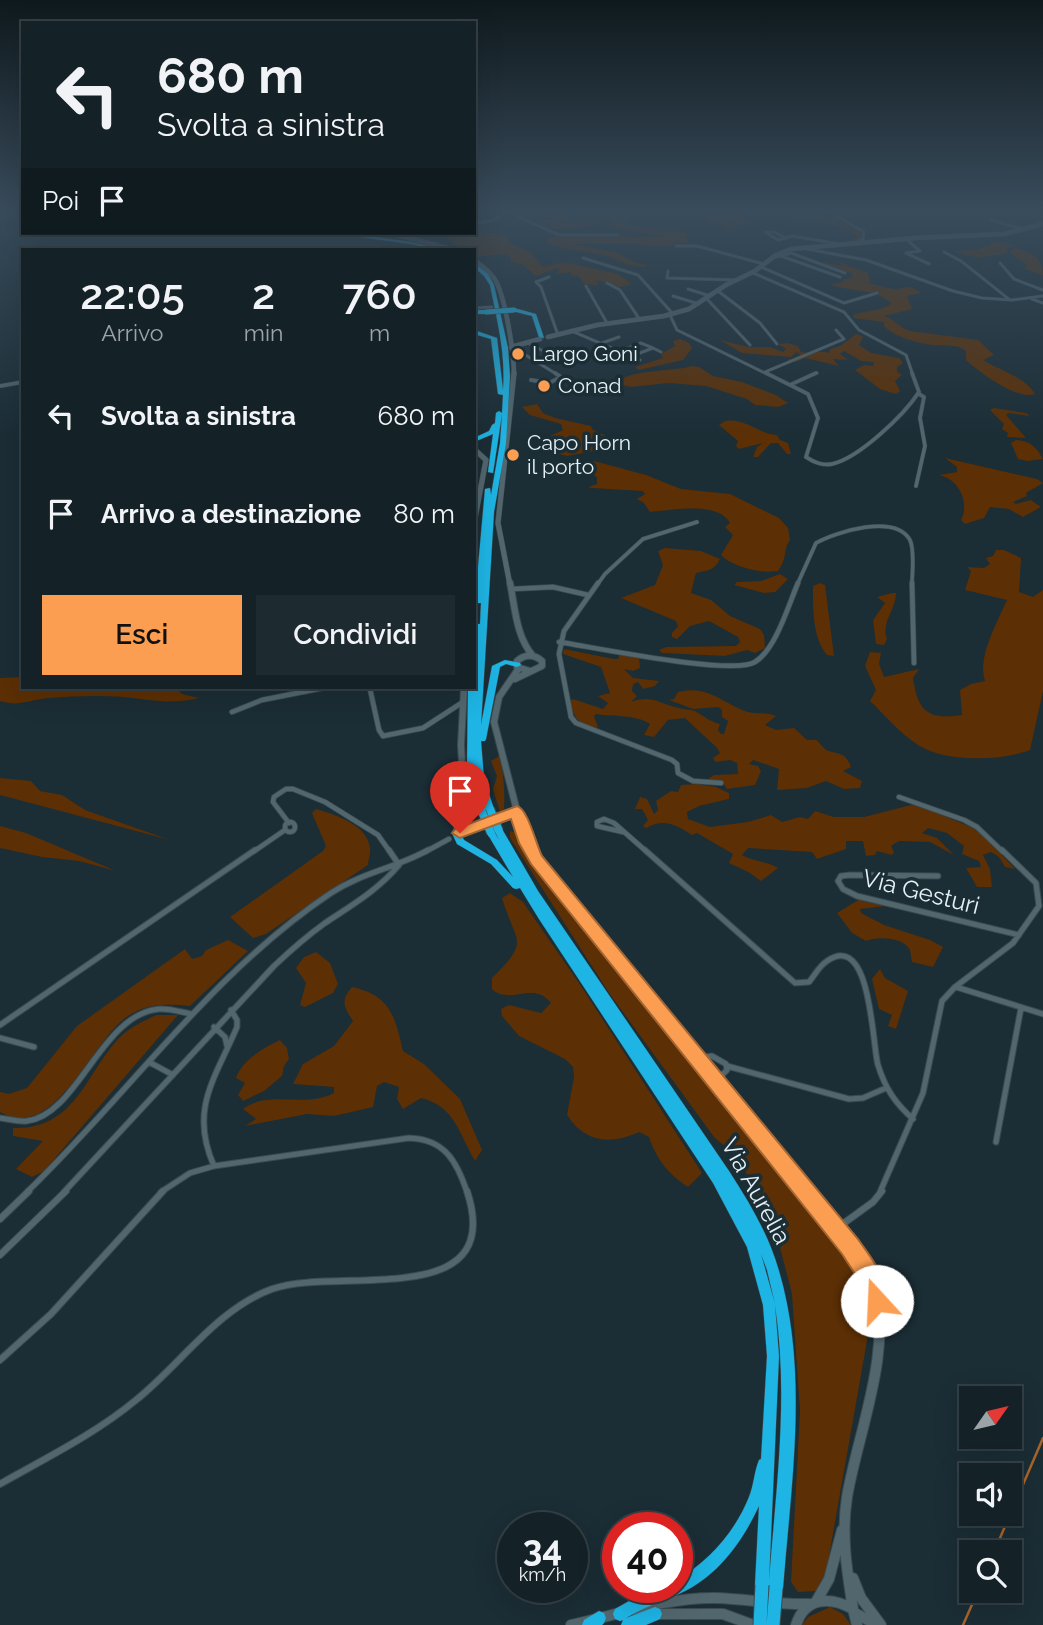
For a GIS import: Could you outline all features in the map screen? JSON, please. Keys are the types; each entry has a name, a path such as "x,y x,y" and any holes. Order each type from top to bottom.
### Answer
{"highway":[{"path":"488,286 502,394"},
{"name":"Via Aurelia","path":"486,811 476,734 491,512 503,443 507,372 492,286"},
{"path":"476,310 513,310 534,315 545,338"},
{"path":"476,330 492,325"},
{"path":"476,637 486,505 502,394 503,370 492,325"},
{"path":"476,332 494,338"},
{"path":"476,439 493,432 499,414"},
{"path":"476,440 491,442 493,460"},
{"path":"480,779 482,730 496,666 508,662 519,663"},
{"name":"Via Aurelia","path":"472,689 470,760 486,811 514,874 717,1179 753,1246 763,1279 771,1322 769,1587 773,1625"},
{"name":"Via Aurelia","path":"495,832 731,1184 750,1216 768,1257 781,1304 788,1376 769,1587 760,1625"},
{"path":"452,836 490,859 506,874 570,959"},
{"path":"624,1620 690,1580 727,1544 756,1497 763,1472 767,1426 772,1415"},
{"path":"624,1620 648,1613"}],"street":[{"path":"497,286 511,347 514,388 498,510 500,539 523,643 519,663 495,705 494,722 527,843 536,860 836,1229 871,1279 878,1317 876,1358 848,1485 843,1526 829,1579 813,1602 799,1613 796,1625"},
{"path":"540,286 558,335"},
{"path":"586,286 607,323"},
{"path":"611,286 620,290 640,320"},
{"path":"648,286 675,328 809,395 817,410 817,427 806,456 822,465 839,462 885,429 903,415 919,394"},
{"path":"665,320 700,304 726,286"},
{"path":"783,286 844,312 859,330 905,355 919,394 924,397 920,418 925,444 916,486"},
{"path":"806,286 844,303 877,293"},
{"path":"934,286 1011,300 1043,296"},
{"path":"993,286 1011,300"},
{"path":"688,289 709,298 750,345"},
{"path":"718,291 764,326 775,337 777,344"},
{"path":"673,296 700,304"},
{"path":"1031,299 1043,303"},
{"path":"511,347 607,323 671,319"},
{"path":"545,338 624,322"},
{"path":"764,372 845,339 836,330"},
{"path":"574,332 640,360"},
{"path":"601,344 619,337"},
{"path":"528,343 566,363"},
{"path":"620,351 641,343 661,352"},
{"path":"632,356 653,348"},
{"path":"519,351 561,377 549,383 531,380"},
{"path":"791,384 817,373"},
{"path":"0,386 21,382"},
{"path":"476,451 486,459 478,494"},
{"path":"697,522 645,538 605,574 564,631 559,642 559,654 571,717 576,723 673,760 678,774 685,778 698,782 721,783"},
{"path":"559,642 723,667 752,664 768,650 816,543 835,534 890,527 902,531 910,541 914,663"},
{"path":"512,589 557,587 588,595"},
{"path":"506,686 530,671 541,668 543,663 533,656 523,643"},
{"path":"519,663 533,656"},
{"path":"519,663 530,671"},
{"path":"232,712 240,707 290,693 316,689"},
{"path":"370,689 379,730 383,736 423,727 463,702"},
{"path":"452,836 464,800 461,745 464,689"},
{"path":"0,1025 285,830 284,826 289,823 273,802 274,797 286,789 303,791 371,830 388,847 399,865"},
{"path":"836,1229 881,1193 923,1093 940,1005 955,987 1008,947 1038,906 1039,892 1034,881 974,825 898,797"},
{"path":"0,1255 54,1205 214,1027 298,944 366,899 399,865 452,836 517,811"},
{"path":"623,832 602,830 597,826 597,822 602,819 610,820 795,983 809,982 824,964 832,959 845,959 855,966 867,986 875,1054 886,1088 914,1119"},
{"path":"0,1219 46,1175 191,1014 249,956 310,908 363,875 399,865"},
{"name":"Via Gesturi","path":"938,876 850,875 841,876 838,881 844,890 857,896 1019,935"},
{"path":"955,987 1043,1014"},
{"path":"0,1118 18,1121 29,1119 53,1107 73,1087 114,1033 134,1017 163,1008 191,1014"},
{"path":"996,1142 1021,1008"},
{"path":"214,1166 204,1142 203,1112 213,1078 238,1023 232,1010"},
{"path":"214,1027 225,1037 227,1046"},
{"path":"0,1038 34,1048"},
{"path":"697,1058 712,1056 727,1066 849,1098 863,1098 886,1088"},
{"path":"149,1062 173,1075"},
{"path":"716,1082 726,1072 727,1066"},
{"path":"0,1360 51,1314 166,1187 190,1173 214,1166 401,1138 427,1140 448,1153 460,1170 474,1214 473,1239 458,1261 436,1273 304,1281 276,1288 259,1296 225,1318 125,1409 0,1485"},
{"path":"843,1526 855,1616"},
{"path":"846,1558 858,1592 879,1625"},
{"path":"648,1613 671,1603 715,1598 813,1602 835,1600 855,1616 879,1625"},
{"path":"648,1613 710,1612 732,1616 753,1625"},
{"path":"571,1625 624,1620"}],"shaded area":[{"path":"834,286 916,289 921,293 907,296 912,309 884,316 910,331 978,340 994,355 983,360 1018,378 1035,394 1019,393 999,384 966,360 966,351 962,348 913,341 888,330 884,322 854,318 853,315 883,308 892,303 875,293"},
{"path":"856,334 863,336 859,345 871,353 899,358 903,363 897,367 897,372 902,375 895,381 900,391 896,394 880,389 855,370 864,365 873,366 874,362 861,361 844,351 840,354 848,360 833,359 839,366 805,358 796,362 787,360 801,355 796,352 791,357 742,353 720,340 748,347 770,347 783,352 786,349 778,344 788,343 798,346 801,352 829,353 830,349 840,346"},
{"path":"680,339 689,343 692,348 683,360 639,370 635,367 663,358 661,354 675,346 673,341"},
{"path":"699,367 713,376 742,382 776,395 788,403 778,407 755,405 747,399 706,386 669,383 630,387 617,383 630,375"},
{"path":"537,404 543,413 591,426 608,437 608,440 601,444 599,450 567,456 559,454 560,450 574,446 571,442 559,442 550,436 563,430 561,424 530,415 522,407"},
{"path":"994,408 1030,416 1009,413 1006,415 1026,438 1007,437 1008,433 1002,429 1004,424 990,410"},
{"path":"725,421 739,422 777,435 780,440 788,443 791,454 787,454 778,443 771,443 758,457 753,457 757,447 763,443 739,449 736,446 738,441 719,425"},
{"path":"1016,440 1032,445 1043,459 1018,459 1011,443"},
{"path":"945,458 1037,479 1043,483 1026,493 1027,496 1013,502 1016,504 1031,500 1041,507 1023,517 1009,509 990,507 984,518 965,524 961,520 964,506 961,493 952,481 939,475 957,472 957,467"},
{"path":"594,461 646,475 681,489 730,494 779,518 788,528 790,540 781,566 778,571 748,569 721,555 733,535 725,527 730,523 716,512 694,508 650,512 644,503 637,499 645,494 643,491 592,488 588,487 597,484 597,477 593,475 557,476 546,471 581,466 583,462"},
{"path":"665,548 701,551 720,559 713,568 696,573 691,593 711,600 730,616 760,629 764,635 765,648 755,653 747,650 725,656 662,653 659,650 666,647 736,646 740,642 738,637 709,621 690,626 677,639 672,637 678,626 676,621 621,598 655,585 663,565 658,551"},
{"path":"996,550 1004,550 1021,558 1019,592 1033,597 1043,590 1043,691 1030,750 1007,756 979,758 939,754 912,741 870,701 876,690 865,666 870,652 881,653 879,664 884,677 919,669 913,678 922,706 941,716 962,715 960,690 985,681 983,672 986,651 1007,600 965,590 971,571 967,567 984,568 990,564 986,558 993,556"},
{"path":"780,574 788,579 775,592 764,593 734,585 737,582 761,581"},
{"path":"820,583 825,585 834,656 827,655 816,631 813,586"},
{"path":"896,593 886,626 887,639 884,645 876,644 873,620 885,603 877,597"},
{"path":"564,649 614,659 618,659 620,654 639,656 640,668 633,671 624,669 633,678 659,681 655,686 643,689 638,682 633,684 632,691 637,696 631,702 650,699 695,711 720,724 718,730 721,734 724,734 728,721 722,717 722,710 718,707 693,709 669,700 674,699 678,692 698,691 748,712 776,716 765,725 776,730 794,728 807,740 816,740 827,750 842,755 851,767 843,771 862,781 860,788 844,789 826,781 807,788 777,790 779,769 753,760 749,764 758,766 761,771 755,785 727,789 723,783 708,779 714,775 738,774 737,763 730,760 715,762 713,758 720,753 717,748 685,718 668,720 654,737 644,735 650,724 630,717 596,714 594,716 598,727 593,729 577,719 570,701 573,699 603,709 608,703 598,696 610,693 601,667 563,654"},
{"path":"21,677 21,689 177,689 182,694 199,698 170,702 86,696 6,703 0,701 0,678"},
{"path":"499,756 504,796 504,809 500,812 493,789 497,776 491,761"},
{"path":"0,778 31,781 40,791 62,795 85,810 170,840 0,795"},
{"path":"681,785 716,787 729,793 729,799 699,806 687,812 688,819 710,827 748,822 771,815 782,822 800,817 808,819 815,811 834,817 864,817 915,804 976,829 1015,869 1005,867 999,857 991,852 983,855 990,869 992,887 977,887 966,868 981,867 979,861 962,854 964,846 947,833 928,828 922,833 937,838 954,855 930,842 899,841 891,846 894,852 892,855 877,851 875,855 866,856 863,841 846,841 846,849 817,859 812,852 748,848 742,855 778,868 761,881 729,863 733,854 697,833 692,835 664,823 646,828 643,826 648,820 642,809 635,809 640,797 647,799 654,814 658,810 656,801 671,791 678,792"},
{"path":"316,809 349,822 363,833 370,848 368,865 266,934 253,938 230,917 323,851 326,846 312,813"},
{"path":"0,826 26,833 116,871 79,861 0,848"},
{"path":"510,831 515,832 528,857 797,1189 851,1259 859,1276 867,1316 867,1341 826,1573 817,1591 798,1592 791,1582 800,1411 792,1294 777,1236 737,1157 714,1137 609,993 510,838"},
{"path":"510,893 523,902 581,986 702,1173 688,1187 664,1165 649,1137 639,1132 618,1139 599,1139 574,1124 567,1115 574,1077 573,1067 565,1059 519,1036 502,1016 501,1009 509,1005 541,1013 551,1003 537,993 506,995 492,989 492,978 516,948 517,941 502,898"},
{"path":"860,899 885,903 886,906 860,909 861,913 884,925 943,947 933,967 912,962 910,950 902,942 883,938 866,941 852,933 837,913"},
{"path":"228,940 248,951 190,1006 158,1005 135,1012 114,1028 55,1102 38,1114 20,1118 0,1112 0,1092 9,1094 27,1088 77,1026 185,949 192,959"},
{"path":"316,952 330,963 338,984 333,993 305,1007 300,1005 306,983 296,968 304,957"},
{"path":"880,969 885,978 908,991 896,1029 888,1026 892,1015 879,1009 872,979"},
{"path":"352,987 375,995 383,1002 393,1017 403,1051 424,1064 460,1099 482,1150 475,1161 455,1122 442,1107 421,1098 403,1109 397,1099 399,1087 384,1082 377,1086 373,1107 334,1116 307,1114 245,1126 256,1119 243,1109 253,1103 275,1099 310,1099 334,1093 334,1087 293,1084 303,1064 334,1046 353,1021 345,1004 346,996"},
{"path":"156,1015 178,1015 44,1171 32,1177 16,1169 43,1141 13,1136 13,1128 34,1126 51,1120 65,1110 119,1038"},
{"path":"280,1040 287,1048 289,1059 282,1076 264,1091 243,1101 238,1095 245,1083 236,1078 239,1072 254,1055"},
{"path":"830,1607 843,1614 851,1625 802,1625 808,1617"}],"waterway":[{"path":"999,1540 1043,1438"},
{"path":"963,1625 973,1603"}],"place":[{"name":"Largo Goni","path":"518,354"},
{"name":"Conad","path":"544,386"},
{"name":"Capo Horn il porto","path":"513,455"}],"route":[{"path":"460,833 517,811 527,843 536,860 850,1247 871,1279 877,1301"}]}
